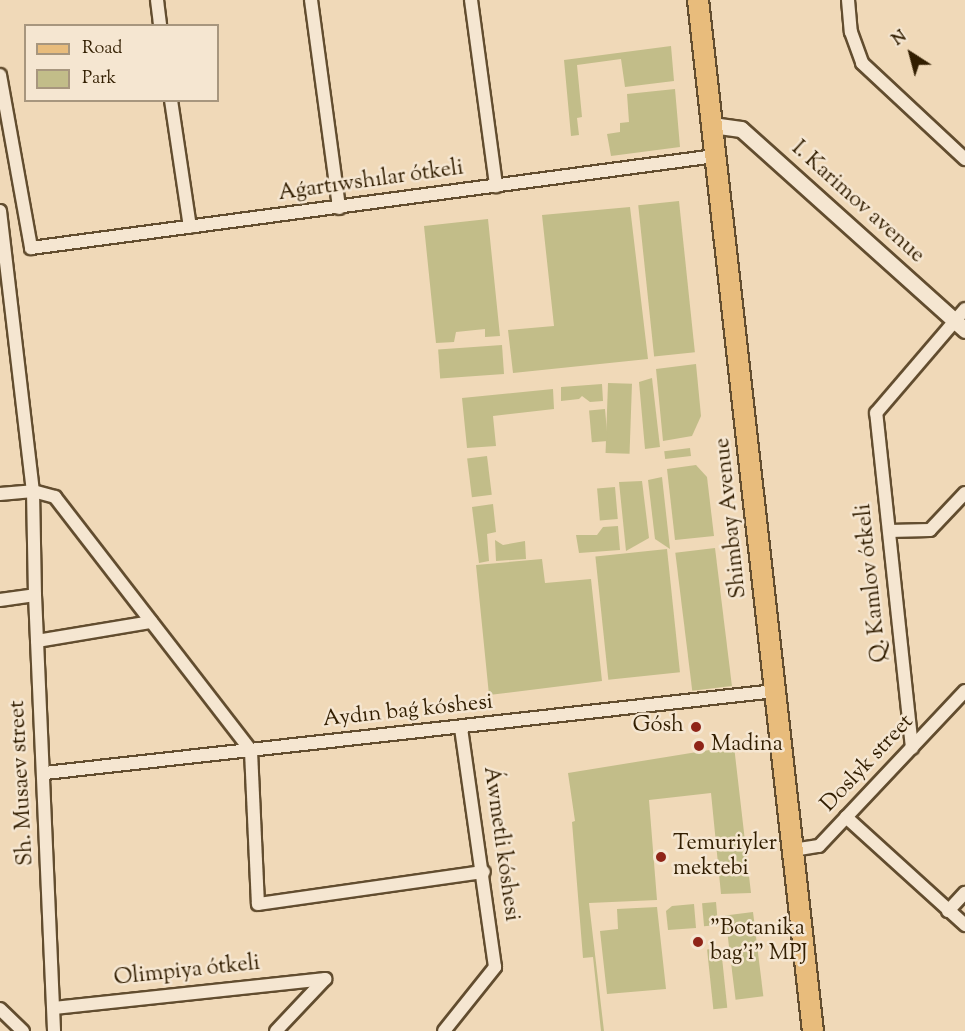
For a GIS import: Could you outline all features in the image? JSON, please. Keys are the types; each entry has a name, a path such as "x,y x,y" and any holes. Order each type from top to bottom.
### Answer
{"main road":[{"name":"Shimbay Avenue","path":"698,0 813,1031"}],"street":[{"path":"157,0 160,24"},
{"path":"311,0 339,208"},
{"path":"471,0 496,186"},
{"path":"849,0 850,32 862,63 965,159"},
{"name":"Aǵartıwshılar ótkeli","path":"0,75 31,248 715,156"},
{"path":"171,102 190,227"},
{"name":"I. Karimov avenue","path":"712,125 741,129 960,326"},
{"name":"Sh. Musaev street","path":"0,212 33,491 34,596 45,773 54,1031"},
{"path":"960,326 965,309"},
{"name":"Q. Kamlov ótkeli","path":"912,748 876,413 960,326"},
{"path":"0,494 33,491 55,497 251,750 258,904 484,872"},
{"path":"888,531 930,530 965,493"},
{"path":"0,600 34,596"},
{"path":"37,641 152,622"},
{"name":"Aydın baǵ kóshesi","path":"45,773 775,691"},
{"name":"Doslyk street","path":"793,850 819,846 965,692"},
{"name":"Áwmetli kóshesi","path":"444,1031 495,967 484,872 461,727"},
{"path":"846,817 965,925"},
{"path":"948,911 965,893"},
{"name":"Olimpiya ótkeli","path":"54,1008 325,979 276,1031"},
{"path":"0,1009 23,1031"}],"green space":[{"path":"671,46 674,81 625,87 621,59 577,65 582,117 577,118 579,135 571,136 564,60"},
{"path":"675,89 680,147 611,156 607,134 620,132 620,123 629,122 627,94"},
{"path":"679,201 695,352 654,356 638,205"},
{"path":"630,207 648,359 513,373 508,330 554,326 542,215"},
{"path":"488,219 500,336 485,337 485,329 456,332 454,342 436,343 424,226"},
{"path":"502,345 504,374 440,378 438,349"},
{"path":"696,364 701,416 692,436 663,441 656,369"},
{"path":"652,378 660,447 645,449 639,382"},
{"path":"608,383 632,384 630,454 606,453"},
{"path":"602,384 603,401 590,402 582,396 579,399 561,401 561,387"},
{"path":"553,389 554,409 493,416 496,446 467,448 462,398"},
{"path":"605,409 608,441 592,442 589,410"},
{"path":"690,448 691,456 665,459 664,451"},
{"path":"487,456 492,495 472,497 467,458"},
{"path":"696,465 707,477 714,536 675,540 667,469"},
{"path":"662,477 670,549 655,539 648,480"},
{"path":"642,481 649,538 626,551 619,482"},
{"path":"615,487 618,519 600,520 597,489"},
{"path":"493,504 496,532 487,534 489,561 479,563 472,507"},
{"path":"618,526 620,550 579,553 576,535 597,535 603,527"},
{"path":"495,540 503,545 525,541 526,559 496,561"},
{"path":"715,548 732,686 692,691 675,553"},
{"path":"667,549 680,672 608,680 595,557"},
{"path":"542,559 545,583 591,579 602,681 489,695 476,565"},
{"path":"734,746 751,893 721,894 711,793 649,800 657,900 589,903 604,1031 601,1031 593,957 583,958 572,822 575,821 568,773"},
{"path":"716,902 718,925 704,926 702,903"},
{"path":"694,904 696,928 668,930 666,911 672,906"},
{"path":"657,907 666,989 607,994 600,931 618,929 617,909"},
{"path":"753,912 763,996 736,1000 725,915"},
{"path":"721,948 727,1008 713,1009 707,949"}],"place":[{"name":"Gósh","path":"696,727"},
{"name":"Madina","path":"699,746"},
{"name":"Temuriyler mektebi","path":"661,857"},
{"name":"\"Botanika bag'i\" MPJ","path":"698,942"}]}
